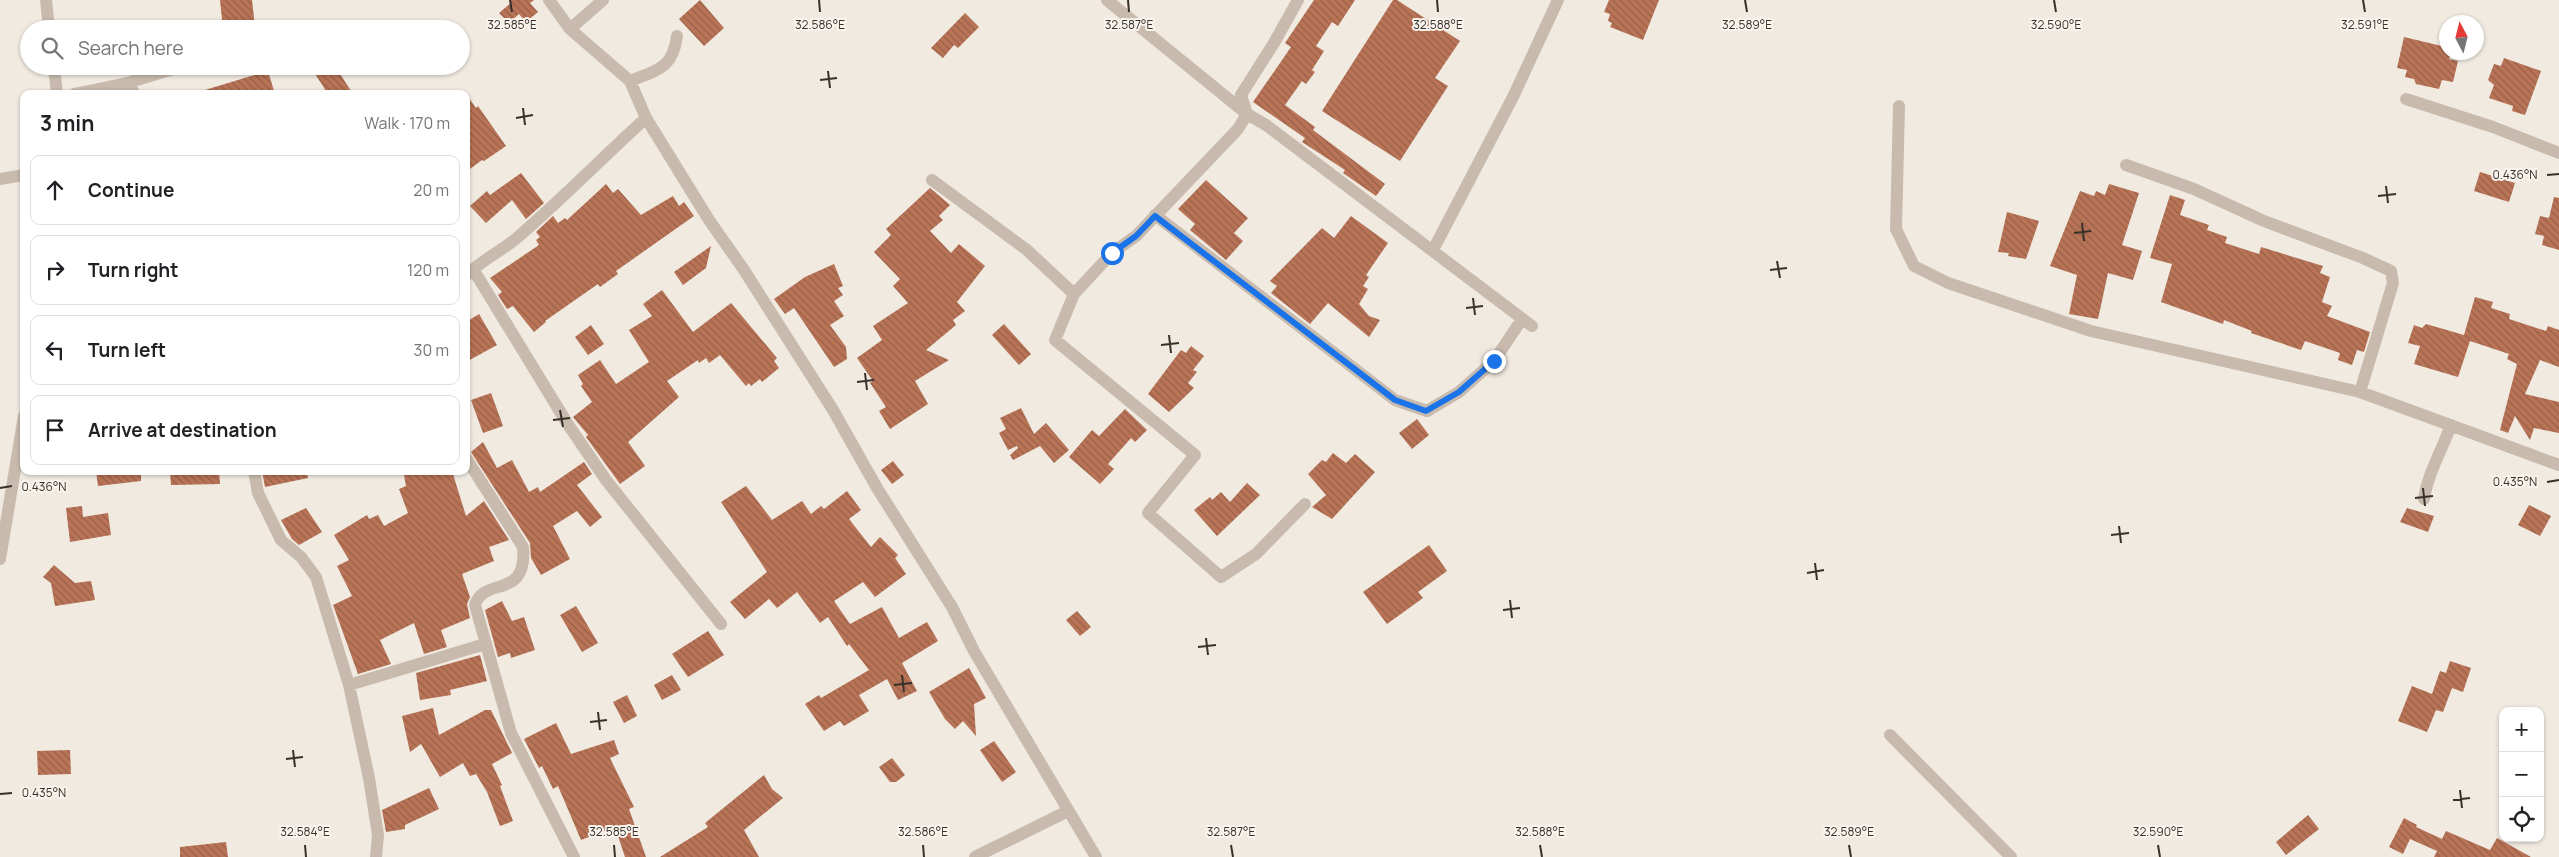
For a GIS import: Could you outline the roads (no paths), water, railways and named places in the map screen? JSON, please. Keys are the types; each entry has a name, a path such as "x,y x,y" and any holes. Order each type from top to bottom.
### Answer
{"street":[{"path":"46,0 48,20"},
{"path":"549,0 570,29 630,82 646,118 709,220 834,410 877,488 952,607 974,651 1096,857"},
{"path":"570,29 603,0"},
{"path":"1107,0 1247,114 1266,125 1527,323 1494,361 1459,392 1426,411 1395,400 1155,216"},
{"path":"1247,114 1240,96 1274,43 1298,0"},
{"path":"1433,250 1513,97 1558,0"},
{"path":"630,82 658,70 675,54 677,36"},
{"path":"55,75 57,90"},
{"path":"93,90 153,75"},
{"path":"126,83 132,90"},
{"path":"2406,99 2493,127 2559,152"},
{"path":"1899,106 1896,229 1914,266 1948,283 2091,331 2360,392 2559,465"},
{"path":"1247,114 1238,130 1136,236 1112,253 1074,294 1055,340 1195,455 1148,513 1221,577 1256,554 1305,504"},
{"path":"646,118 607,153 576,186 516,239 470,273 606,480 721,624"},
{"path":"2126,165 2194,189 2264,221 2363,258 2391,271 2393,282 2360,392"},
{"path":"0,179 20,176"},
{"path":"932,180 1027,250 1074,294"},
{"path":"2424,499 2427,480 2441,454 2451,425"},
{"path":"0,559 20,439"},
{"path":"470,464 523,548 524,561 520,575 477,599 475,604 485,644 511,733 574,857"},
{"path":"255,475 258,494 281,540 301,557 316,576 349,685 378,835 376,857"},
{"path":"349,685 485,644"},
{"path":"1890,736 2011,857"},
{"path":"975,857 1068,811"}]}
